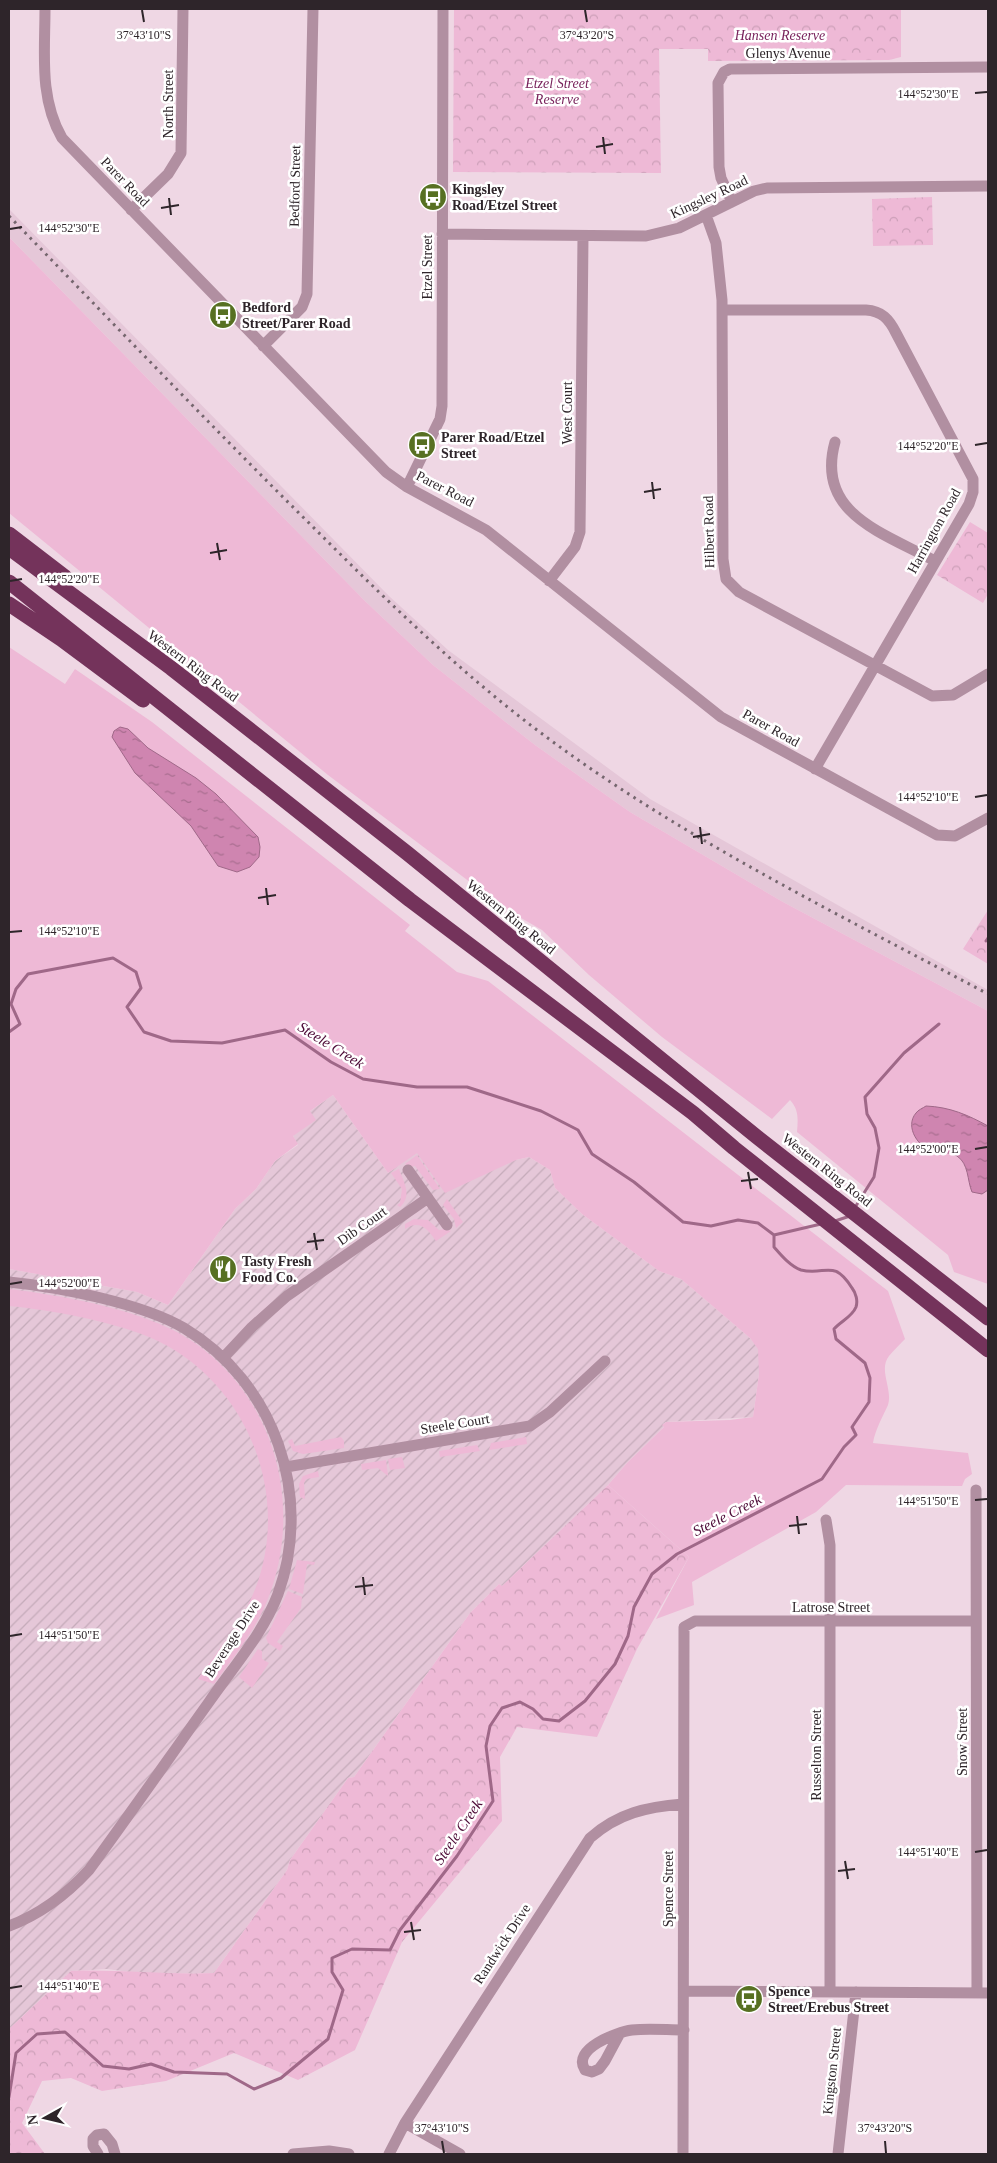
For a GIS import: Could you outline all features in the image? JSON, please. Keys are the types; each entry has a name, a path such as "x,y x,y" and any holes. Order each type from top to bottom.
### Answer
{"highway":[{"path":"9,534 112,614 172,668"},
{"name":"Western Ring Road","path":"9,548 172,668 407,853 757,1137 988,1318"},
{"path":"9,582 410,900"},
{"path":"9,604 61,639 622,1058 988,1350"},
{"path":"928,1271 988,1313"},
{"path":"903,1283 988,1359"}],"street":[{"name":"Parer Road","path":"45,9 45,88 52,119 62,138 386,472 407,488 479,525 721,717 942,837 960,834 988,818"},
{"name":"North Street","path":"131,210 168,174 182,153 183,9"},
{"name":"Bedford Street","path":"263,346 302,307 307,294 313,9"},
{"name":"Etzel Street","path":"407,488 440,419 443,9"},
{"name":"Glenys Avenue","path":"732,202 723,184 719,167 718,84 724,72 730,69 988,67"},
{"name":"Kingsley Road","path":"442,234 655,235 679,228 766,188 988,186"},
{"name":"Hilbert Road","path":"706,215 716,244 722,310 724,575 729,584 738,592 927,694 938,697 953,695 988,674"},
{"name":"West Court","path":"549,581 575,547 580,532 583,236"},
{"name":"Harrington Road","path":"722,310 870,310 882,314 890,321 973,479 972,498 815,769"},
{"path":"835,442 830,460 830,473 840,499 864,522 935,560"},
{"path":"408,1170 447,1225"},
{"name":"Dib Court","path":"223,1358 252,1327 287,1296 428,1198"},
{"name":"Beverage Drive","path":"9,1282 53,1289 141,1310 183,1328 223,1358 238,1373 273,1427 286,1467 291,1510 289,1549 278,1594 254,1639 89,1870 60,1898 43,1910 9,1926"},
{"name":"Steele Court","path":"286,1467 530,1426 550,1412 605,1361"},
{"name":"Snow Street","path":"976,1490 976,1622 982,1706 983,1993"},
{"name":"Russelton Street","path":"826,1520 830,1546 831,1623 830,1992"},
{"path":"976,1576 988,1578"},
{"name":"Latrose Street","path":"686,1624 695,1622 976,1622"},
{"name":"Spence Street","path":"683,2154 682,1630 686,1624"},
{"name":"Randwick Drive","path":"389,2154 405,2123 590,1838 609,1822 628,1813 650,1807 683,1804"},
{"path":"684,1991 983,1993"},
{"name":"Kingston Street","path":"838,2154 856,1992"},
{"path":"618,2035 626,2031 640,2029 684,2030"},
{"path":"405,2123 460,2154"},
{"path":"98,2154 93,2146 93,2139 97,2135 104,2134 112,2144 115,2154"},
{"path":"293,2154 329,2151 349,2154"}],"shaded area":[{"path":"9,209 389,596 448,650 650,799 988,990 988,1011 783,902 630,812 535,745 433,665 365,601 9,237"},
{"path":"333,1095 388,1173 417,1152 516,1160 529,1157 550,1170 555,1188 582,1214 659,1271 681,1279 750,1338 759,1349 759,1374 753,1417 666,1422 663,1424 664,1427 627,1463 608,1485 502,1586 499,1584 470,1613 354,1777 348,1778 290,1860 287,1870 214,1973 145,1974 107,1969 71,1971 9,2029 9,1269 137,1292 168,1305 235,1209 256,1189 275,1161 298,1145 293,1136 310,1111"}],"green space":[{"name":"Etzel Street Reserve","path":"454,9 901,9 901,57 889,60 708,61 708,49 659,49 661,173 453,172"},
{"path":"932,197 933,245 873,246 872,199"},
{"path":"9,237 365,601 433,665 535,745 630,812 783,902 988,1011 988,1284 954,1272 948,1255 797,1132 798,1119 790,1100 772,1119 662,1037 589,975 542,930 507,910 328,775 9,513"},
{"path":"970,522 988,533 988,594 983,603 937,575"},
{"path":"9,647 65,684 75,669 152,722 410,925 405,931 457,972 488,981 888,1291 905,1339 886,1361 885,1373 889,1399 873,1443 968,1453 972,1474 965,1479 962,1486 846,1485 816,1512 692,1582 694,1605 656,1619 689,1557 608,1485 627,1463 664,1427 662,1425 666,1422 730,1420 753,1417 759,1374 758,1349 750,1338 681,1279 659,1271 582,1214 555,1188 550,1170 529,1157 516,1160 445,1193 417,1153 388,1173 333,1095 310,1111 316,1120 293,1136 298,1144 275,1161 256,1189 235,1209 168,1305 137,1292 9,1269"},
{"path":"988,910 988,964 963,949"},
{"path":"417,1155 440,1189 433,1190 415,1166 410,1167 405,1164"},
{"path":"399,1169 406,1188 406,1198 400,1207 397,1205 400,1203 402,1189 391,1173"},
{"path":"447,1199 463,1222 456,1228 454,1219 443,1205"},
{"path":"414,1219 428,1220 439,1230 451,1231 436,1241 426,1229 419,1225 410,1226 405,1229 405,1224"},
{"path":"9,1289 72,1299 117,1309 177,1332 210,1354 237,1382 258,1414 273,1449 281,1487 283,1525 279,1563 262,1612 243,1644 214,1684 198,1679 230,1635 251,1600 266,1550 268,1513 263,1476 252,1441 234,1408 211,1379 182,1355 149,1337 117,1326 61,1313 9,1306"},
{"path":"341,1437 344,1441 344,1448 303,1454 293,1451 288,1441 292,1439 295,1446"},
{"path":"526,1437 527,1444 489,1450 491,1443"},
{"path":"477,1445 480,1451 440,1457 439,1451"},
{"path":"402,1457 405,1468 390,1470 388,1459"},
{"path":"386,1460 388,1476 378,1468 362,1470 361,1464"},
{"path":"318,1471 319,1477 306,1479 304,1483 305,1499 300,1497 299,1484 303,1476"},
{"path":"608,1485 689,1557 637,1649 597,1737 517,1727 500,1757 502,1821 402,1942 355,2050 298,2080 234,2053 166,2081 102,2091 71,2078 42,2081 22,2123 45,2154 9,2154 9,2029 71,1971 214,1973 287,1870 290,1860 348,1778 354,1777 470,1613 499,1584 502,1586"},
{"path":"297,1560 315,1562 314,1565 307,1564 303,1594 289,1589"},
{"path":"288,1591 302,1597 301,1608 277,1642 283,1646 280,1651 268,1643 266,1638"},
{"path":"258,1649 262,1651 262,1659 269,1663 252,1688 239,1677"}],"water":[{"path":"120,727 128,729 148,748 196,778 216,794 258,837 259,857 250,867 237,872 218,866 191,826 135,773 112,737 114,731"},
{"path":"926,1106 958,1112 988,1126 988,1190 982,1194 972,1192 966,1168 961,1159 951,1154 929,1150 915,1137 912,1125 913,1119 917,1112"}],"waterway":[{"name":"Steele Creek","path":"9,1032 20,1024 11,1004 16,989 28,974 113,958 136,972 141,988 127,1007 144,1032 171,1041 222,1043 285,1030 331,1062 363,1079 417,1087 467,1087 541,1111 578,1130 592,1154 634,1182 683,1222 711,1226 738,1220 758,1223 774,1235"},
{"name":"Steele Creek","path":"854,1209 874,1177 879,1148 875,1128 867,1114 865,1097 904,1053 939,1024"},
{"name":"Steele Creek","path":"835,1221 850,1216"},
{"name":"Steele Creek","path":"9,2097 16,2053 37,2034 65,2032 103,2066 129,2069 151,2064 174,2072 227,2074 254,2089 281,2078 328,2039 343,1990 332,1972 332,1958 352,1949 390,1950 400,1930 457,1856 493,1801 486,1746 490,1726 502,1708 520,1702 533,1709 543,1719 559,1721 585,1701 615,1664 628,1636 634,1607 652,1574 677,1554 822,1479 844,1447 856,1435 852,1427 869,1402 870,1378 865,1363 836,1339 834,1329 856,1307 855,1292 840,1273 829,1270 801,1270 789,1263 774,1247 774,1235 821,1224"}],"railway":[{"path":"9,216 234,448 358,572 432,642 510,709 565,751 682,827 803,896 988,994"}],"place":[{"name":"Kingsley Road/Etzel Street","path":"433,197"},
{"name":"Bedford Street/Parer Road","path":"223,315"},
{"name":"Parer Road/Etzel Street","path":"422,445"},
{"name":"Tasty Fresh Food Co.","path":"223,1269"},
{"name":"Spence Street/Erebus Street","path":"749,1999"}],"park label":[{"name":"Hansen Reserve","path":"780,35"}]}
